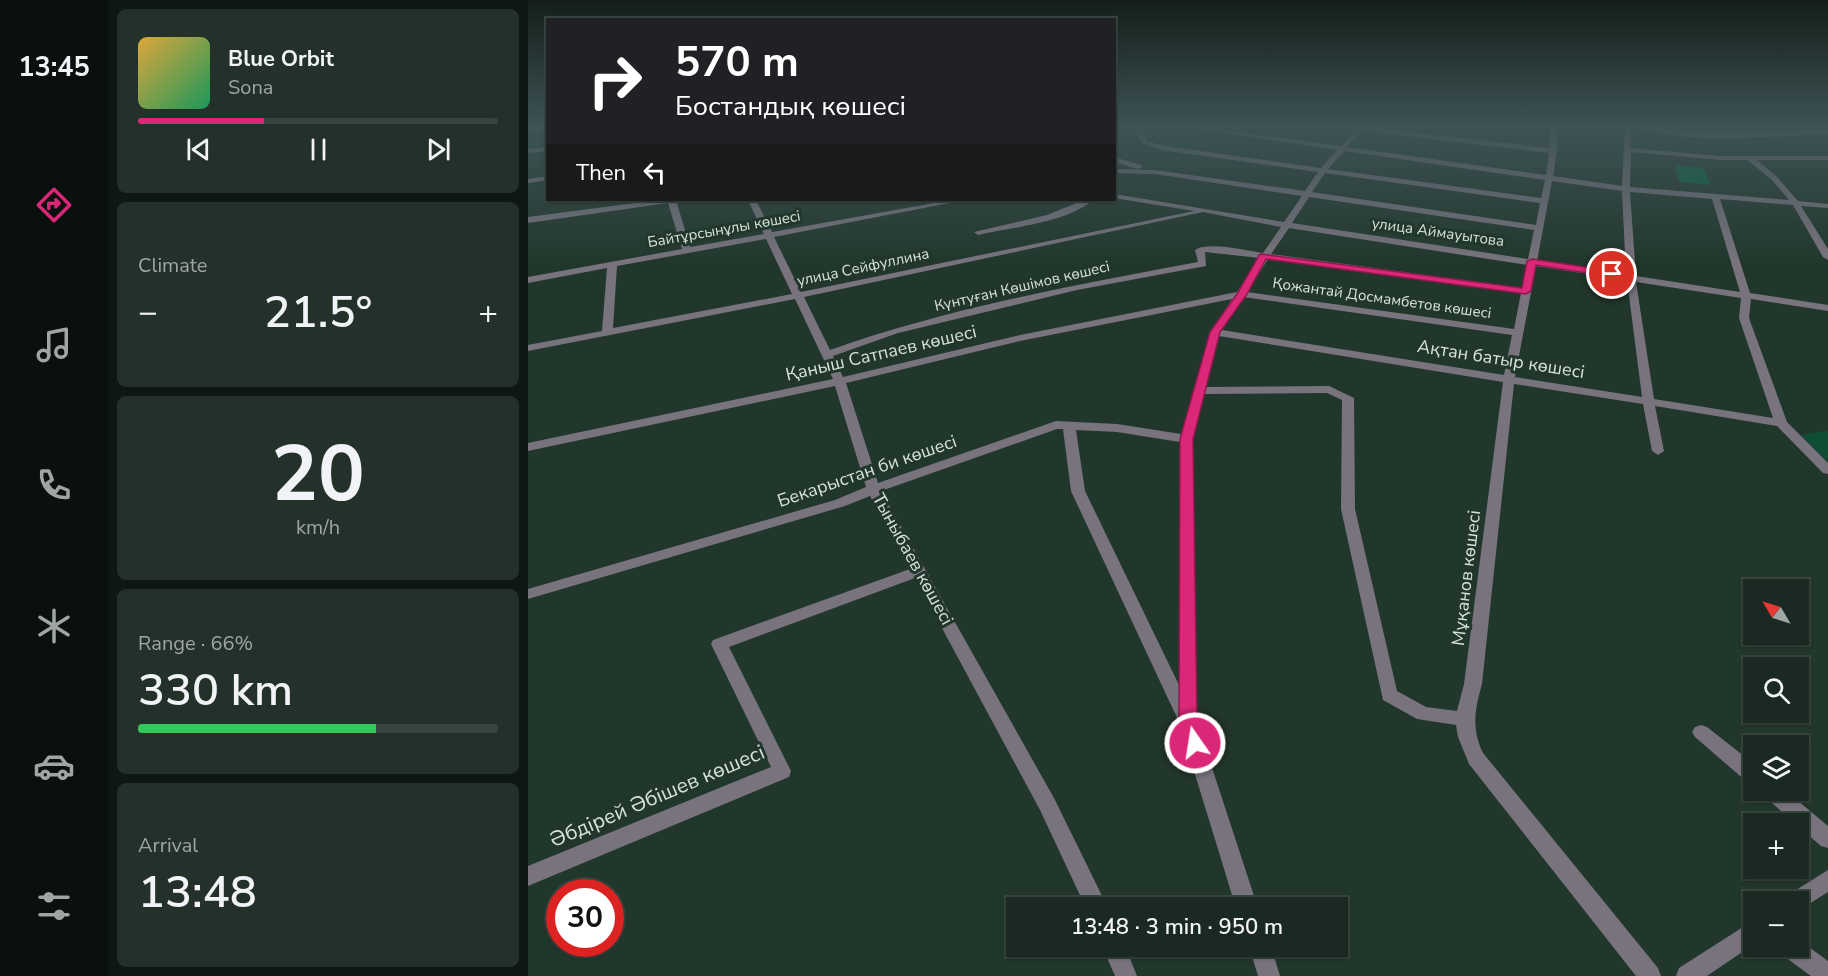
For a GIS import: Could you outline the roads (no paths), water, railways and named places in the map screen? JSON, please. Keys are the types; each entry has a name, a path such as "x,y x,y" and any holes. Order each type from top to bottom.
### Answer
{"street":[{"path":"1116,171 1155,172 1539,228"},
{"path":"1150,171 1155,172"},
{"path":"1188,722 1186,439 1215,332 1242,294 1263,256 1323,171"},
{"path":"1327,171 1544,201"},
{"path":"1488,171 1626,189 1828,206"},
{"name":"Мұқанов көшесі","path":"1550,171 1509,378 1473,684 1464,719 1465,736 1476,758 1650,976"},
{"path":"1627,171 1626,189 1632,277 1648,401 1658,451"},
{"path":"1765,171 1779,181 1797,204 1828,257"},
{"path":"528,181 546,178"},
{"name":"улица Аймауытова","path":"1116,196 1285,225 1828,308"},
{"path":"1716,198 1746,295 1744,318 1781,423 1828,470"},
{"path":"528,220 654,201"},
{"path":"671,201 687,251"},
{"name":"Тыныбаев көшесі","path":"753,201 839,380 874,490 1047,804 1092,897"},
{"name":"Байтұрсынұлы көшесі","path":"528,280 956,201"},
{"path":"978,232 1055,214 1087,201"},
{"name":"улица Сейфуллина","path":"528,348 797,296 1204,211"},
{"name":"Күнтуған Көшімов көшесі","path":"826,355 894,331 1066,290 1203,264 1200,250 1212,249 1263,256"},
{"path":"1263,256 1526,291"},
{"path":"607,333 612,265"},
{"name":"Қожантай Досмамбетов көшесі","path":"1242,294 1518,333"},
{"name":"Қаныш Сатпаев көшесі","path":"528,447 802,390 1020,338 1242,294"},
{"name":"Ақтан батыр көшесі","path":"1215,332 1781,423"},
{"path":"1199,391 1329,389 1348,398 1348,509 1389,695 1423,714 1464,719"},
{"name":"Бекарыстан би көшесі","path":"528,594 840,503 1056,424 1186,439"},
{"path":"1069,424 1078,491 1188,722 1244,897"},
{"name":"Әбдірей Әбішев көшесі","path":"528,876 782,771 719,644 919,571"},
{"path":"1701,732 1743,767"},
{"path":"1783,801 1828,839"},
{"path":"1809,893 1828,880"},
{"path":"1687,976 1743,938"},
{"path":"1118,957 1126,976"},
{"path":"1263,957 1269,976"},
{"path":"1804,957 1828,975"}]}
